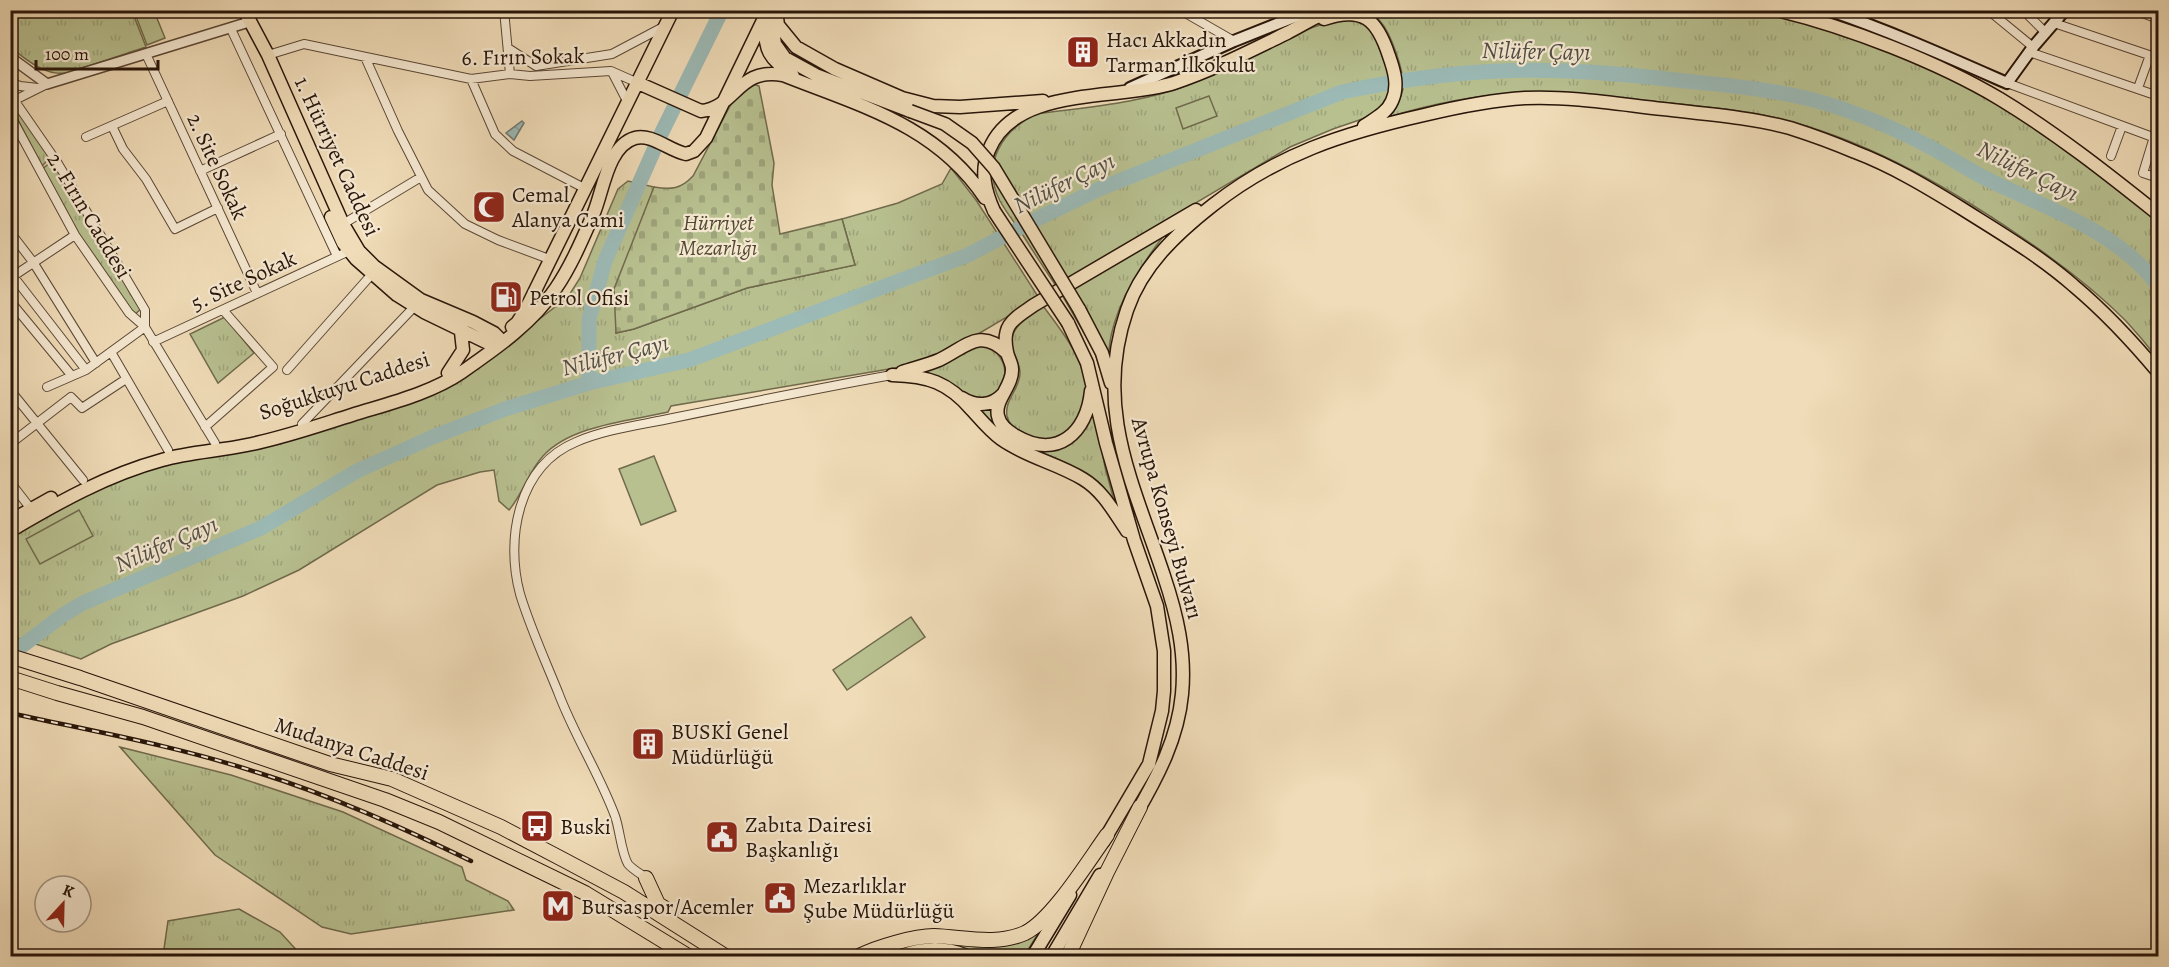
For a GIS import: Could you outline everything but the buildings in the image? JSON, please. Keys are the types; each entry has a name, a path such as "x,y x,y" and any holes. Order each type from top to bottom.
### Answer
{"highway":[{"path":"10,650 80,676"},
{"name":"Mudanya Caddesi","path":"10,656 80,676 330,764 392,779 501,827 562,859 624,892 720,953"},
{"name":"Mudanya Caddesi","path":"10,678 142,717 382,799 439,822 585,893 686,956"},
{"path":"1068,957 1140,807"},
{"path":"859,957 899,942 932,936 968,940 998,939 1024,933 1040,922 1051,910 1107,835"},
{"path":"646,878 658,904 694,928 720,953"},
{"path":"903,957 922,951 939,950 952,951 965,957"}],"main road":[{"name":"Soğukkuyu Caddesi","path":"10,531 90,486 128,470 164,459 292,435 428,389 459,374 517,323 673,10"},
{"path":"1110,95 1142,84 1234,41 1312,10"},
{"name":"Avrupa Konseyi Bulvarı","path":"1033,957 1149,764 1164,691 1164,651 1156,606 1106,443 1088,363 1068,323 994,211 986,194 987,156 994,137 1010,120 1021,113 1071,99 1149,89 1173,83 1226,62 1332,10"},
{"path":"1777,10 1852,33 1963,79 2037,123 2116,180 2158,214"},
{"path":"1828,10 1917,43 2007,83 2059,15"},
{"path":"769,11 764,40 770,55 800,81"},
{"path":"769,11 796,47 804,52 858,80 918,103 960,107 1071,99"},
{"path":"723,102 769,11"},
{"path":"769,11 775,44 784,58 816,75 945,124 972,143 994,168 1079,309 1102,353 1115,399"},
{"path":"1297,28 1335,15 1349,13 1362,16 1380,31 1395,72 1392,103 1383,113 1355,132"},
{"path":"247,14 264,55"},
{"name":"1. Hürriyet Caddesi","path":"264,55 343,224 359,250 374,266 397,284 421,300 473,322 496,343"},
{"name":"1. Hürriyet Caddesi","path":"264,55 343,243 343,253 414,307 461,332 496,343"},
{"path":"638,83 701,111 710,110 723,102 742,83 770,72 800,81 900,122 918,132 964,170 994,211"},
{"name":"Avrupa Konseyi Bulvarı","path":"1052,957 1163,764 1173,739 1181,702 1183,662 1178,620 1121,451 1115,418 1115,356 1129,305 1140,281 1155,259 1190,223 1238,185 1300,152 1355,132 1462,106 1527,98 1588,101 1732,117 1790,128 1859,153 1916,181 2003,234 2072,284 2127,335 2158,372"},
{"name":"Soğukkuyu Caddesi","path":"10,521 83,480 124,463 168,450 215,443 302,424 448,373 532,318 550,297 561,280 598,204 607,173 618,150 635,138 648,139 678,153 686,154 699,147 706,138 723,102"},
{"path":"1092,381 1090,404 1083,422 1074,435 1058,444 1040,445 1022,440 1004,427 998,416 999,406 1009,386 1012,371 1007,353 1006,329 1011,321 1034,305 1238,185"},
{"path":"448,373 463,350 461,332"},
{"path":"892,375 935,362 963,345 978,340 992,342 1007,353"},
{"path":"892,375 916,375 941,383 961,398 1000,439 1084,480 1103,496 1134,540"},
{"path":"961,398 977,403 991,403 1009,386"}],"street":[{"path":"504,10 510,74"},
{"path":"1180,10 1234,41"},
{"path":"1988,10 2031,49 2158,96"},
{"path":"2023,10 2046,33"},
{"path":"2135,10 2158,19"},
{"path":"12,99 43,86 231,29 247,14"},
{"path":"2059,15 2158,58"},
{"name":"6. Fırın Sokak","path":"508,48 536,66 612,54 666,25"},
{"name":"1. Hürriyet Caddesi","path":"231,29 280,134 343,253"},
{"name":"6. Fırın Sokak","path":"264,55 303,44 471,80 510,74 530,76 611,71 638,83"},
{"name":"2. Site Sokak","path":"146,54 257,293"},
{"path":"2138,88 2150,55"},
{"path":"10,57 43,86"},
{"path":"365,57 398,131 428,190 465,224 498,240 549,259"},
{"path":"611,71 628,103"},
{"path":"471,80 495,134 513,151 585,188"},
{"path":"10,82 20,86 43,86"},
{"path":"2007,83 2156,138 2143,172 2158,178"},
{"name":"2. Fırın Caddesi","path":"12,99 57,162 145,310 145,327"},
{"path":"86,137 168,102"},
{"name":"2. Fırın Caddesi","path":"10,115 75,235 129,313 145,327 215,443"},
{"path":"112,126 123,149 146,179 176,229 218,208"},
{"path":"2111,156 2122,126"},
{"path":"200,171 280,134"},
{"path":"41,169 49,162 57,162"},
{"path":"343,224 421,177"},
{"path":"10,232 33,262 96,363"},
{"path":"75,235 12,275 86,370"},
{"name":"5. Site Sokak","path":"153,342 343,253"},
{"path":"287,370 372,274"},
{"path":"10,302 72,376"},
{"path":"302,424 414,307"},
{"path":"205,427 273,367 223,310"},
{"path":"47,387 86,370 145,327"},
{"path":"111,352 168,450"},
{"path":"646,878 629,865 616,817 561,701 521,595 516,572 515,540 519,514 529,484 540,468 555,454 575,442 604,433 777,396 892,375"},
{"path":"10,444 71,397 82,408 126,379"},
{"path":"10,390 83,480"},
{"path":"10,482 32,509"}],"green space":[{"path":"11,10 132,11 146,47 68,73 44,70 11,48"},
{"path":"134,11 154,11 165,38 147,45"},
{"path":"1359,11 1744,11 1781,16 1896,54 1997,100 2158,218 2158,359 2114,309 2048,255 1990,216 1929,179 1897,163 1831,134 1798,123 1721,109 1547,92 1458,100 1386,118 1402,93 1400,64 1389,34 1380,21"},
{"path":"1353,17 1372,29 1389,74 1391,90 1386,102 1371,116 1290,147 1056,286 1002,205 995,187 994,161 998,150 1013,129 1036,114 1116,103 1174,90 1213,74 1291,36"},
{"name":"Hürriyet Mezarlığı","path":"753,84 759,86 774,163 772,185 780,234 842,219 855,265 747,288 634,329 616,333 614,289 654,187 675,188 693,176 730,106 738,94"},
{"path":"1209,96 1217,116 1183,129 1176,108"},
{"path":"17,112 53,161 47,161 42,166 17,118"},
{"path":"50,163 56,163 142,308 133,316 77,235 42,169"},
{"path":"951,168 976,200 1039,298 968,340 926,360 895,368 671,406 668,412 585,431 569,437 543,456 509,510 499,501 494,470 437,485 299,570 243,596 111,644 81,659 11,636 10,536 73,499 153,464 348,421 490,357 568,297 580,278 618,189 628,181 654,187 636,235 616,333 634,329 747,288 855,265 842,219 898,203 942,184"},
{"path":"1165,234 1140,269 1120,308 1111,336 1106,387 1094,350 1062,295"},
{"path":"1043,306 1065,336 1078,359 1086,383 1087,396 1073,429 1041,440 1014,428 1008,419 1007,410 1020,373 1013,351 1012,336 1019,324"},
{"path":"225,317 254,353 218,383 190,334"},
{"path":"981,345 993,350 1000,357 1004,367 1005,377 1002,386 996,393 987,397 970,396 942,379 919,372 944,365 972,347"},
{"path":"1093,403 1105,467 1116,508 1038,454 1005,437 976,407 994,406 1010,435 1063,444"},
{"path":"654,456 676,511 641,525 619,469"},
{"path":"79,510 93,536 40,564 26,539"},
{"path":"911,617 925,637 847,690 833,670"},
{"path":"120,747 231,775 343,812 462,867 466,880 508,901 514,910 351,934 322,927 215,855"},
{"path":"239,909 280,932 302,956 163,956 168,921"},
{"path":"1043,926 1024,956 975,956 969,952 911,948 891,956 872,956 936,941 965,946 998,946 1016,940"}],"water":[{"path":"522,121 524,123 514,140 506,133"}],"waterway":[{"path":"589,383 589,319 605,261 661,134 722,10"},
{"name":"Nilüfer Çayı","path":"10,655 63,615 83,603 261,528 357,471 435,436 505,409 589,383 689,360 968,255 1099,189 1342,92 1381,84 1479,72 1569,71 1744,87 1821,102 1899,131 1987,179 2083,225 2124,251 2158,285"}],"railway":[{"path":"10,713 165,747 256,772 365,812 471,861"}],"place":[{"name":"Hacı Akkadın Tarman İlkokulu","path":"1083,52"},
{"name":"Cemal Alanya Cami","path":"489,207"},
{"name":"Petrol Ofisi","path":"506,297"},
{"name":"BUSKİ Genel Müdürlüğü","path":"648,744"},
{"name":"Buski","path":"537,826"},
{"name":"Zabıta Dairesi Başkanlığı","path":"722,837"},
{"name":"Mezarlıklar Şube Müdürlüğü","path":"780,898"},
{"name":"Bursaspor/Acemler","path":"558,906"}]}
